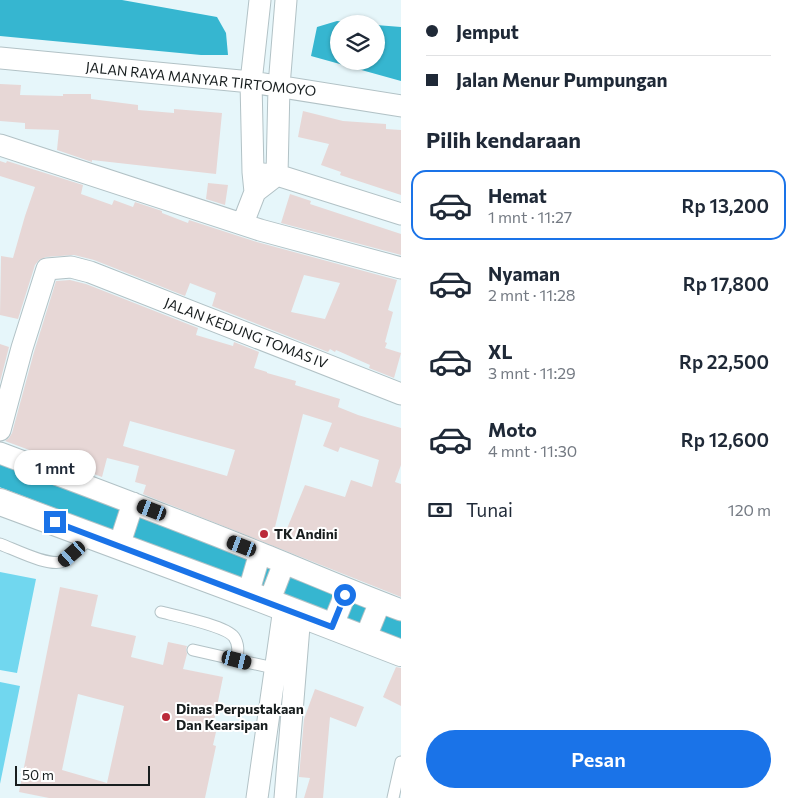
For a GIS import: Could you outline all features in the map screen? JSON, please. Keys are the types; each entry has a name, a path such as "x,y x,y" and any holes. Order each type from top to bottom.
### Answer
{"street":[{"path":"244,219 254,182 251,82 260,1"},
{"path":"277,175 279,86 286,3"},
{"name":"JALAN RAYA MANYAR TIRTOMOYO","path":"0,58 251,82 401,106"},
{"path":"0,145 244,219 260,230 401,268"},
{"path":"254,182 277,175 401,214"},
{"name":"JALAN KEDUNG TOMAS IV","path":"0,430 22,348 47,269 70,267 90,272 401,394"},
{"path":"0,453 127,521 271,583 375,617 401,610"},
{"path":"0,502 92,536 127,521 271,583 375,617 401,653"},
{"path":"257,798 274,668 271,583"},
{"path":"271,583 285,798"}],"lane":[{"path":"0,544 44,561 53,562 63,561 92,536"},
{"path":"161,612 225,630 234,636 238,649 237,660"},
{"path":"193,650 274,668"},
{"path":"393,798 401,762"}],"shaded area":[{"path":"0,0 122,0 217,17 226,33 228,55 201,55 0,36"},
{"path":"330,23 330,61 311,56 317,27"},
{"path":"385,26 401,27 401,81 361,70 385,70"},
{"path":"0,572 36,579 17,673 0,670"},
{"path":"0,682 20,686 0,784"}],"building":[{"path":"0,84 21,85 20,95 63,96 63,94 91,94 91,99 138,105 138,110 174,113 174,109 222,113 216,174 92,160 92,162 57,150 59,130 25,129 25,123 0,121"},
{"path":"303,111 343,121 386,124 386,129 401,130 401,195 340,175 341,172 321,165 329,144 298,137"},
{"path":"0,161 6,163 7,161 83,185 81,194 112,205 114,200 133,207 135,202 162,211 162,213 188,223 189,220 257,242 397,280 388,310 393,312 385,342 387,343 385,348 401,353 394,378 369,368 370,365 336,350 335,352 330,349 328,352 212,306 216,293 190,283 185,296 94,260 74,255 46,257 39,260 35,265 18,319 0,315 1,256 13,258 35,187 0,176","holes":["304,275 340,283 325,319 291,312"]},
{"path":"208,183 228,185 225,205 206,199"},
{"path":"290,194 311,201 310,204 401,234 401,255 281,223"},
{"path":"70,280 86,284 198,328 196,335 233,346 234,342 259,352 254,368 296,381 295,385 340,399 338,407 401,428 401,465 395,482 401,484 401,597 143,494 146,485 135,482 139,466 107,458 102,477 5,441 12,433 56,281","holes":["303,414 332,423 323,446 338,452 340,447 379,460 372,487 351,480 345,497 305,485 286,531 275,527","130,421 235,450 227,476 123,446"]},
{"path":"0,344 9,347 0,382"},
{"path":"60,587 98,595 91,626 136,636 131,657 163,665 168,642 187,646 183,669 223,677 212,731 216,732 213,745 216,746 205,798 49,798 19,792","holes":["78,694 124,706 107,783 62,770"]},
{"path":"396,667 401,668 401,706 383,697"},
{"path":"315,689 364,707 356,727 330,717 323,798 304,798 310,778 299,777 304,719"}],"waterway":[{"path":"0,470 401,623"}],"place":[{"name":"TK Andini","path":"264,534"},
{"name":"Dinas Perpustakaan Dan Kearsipan","path":"166,717"}],"route":[{"path":"55,522 332,627 345,595"}]}
